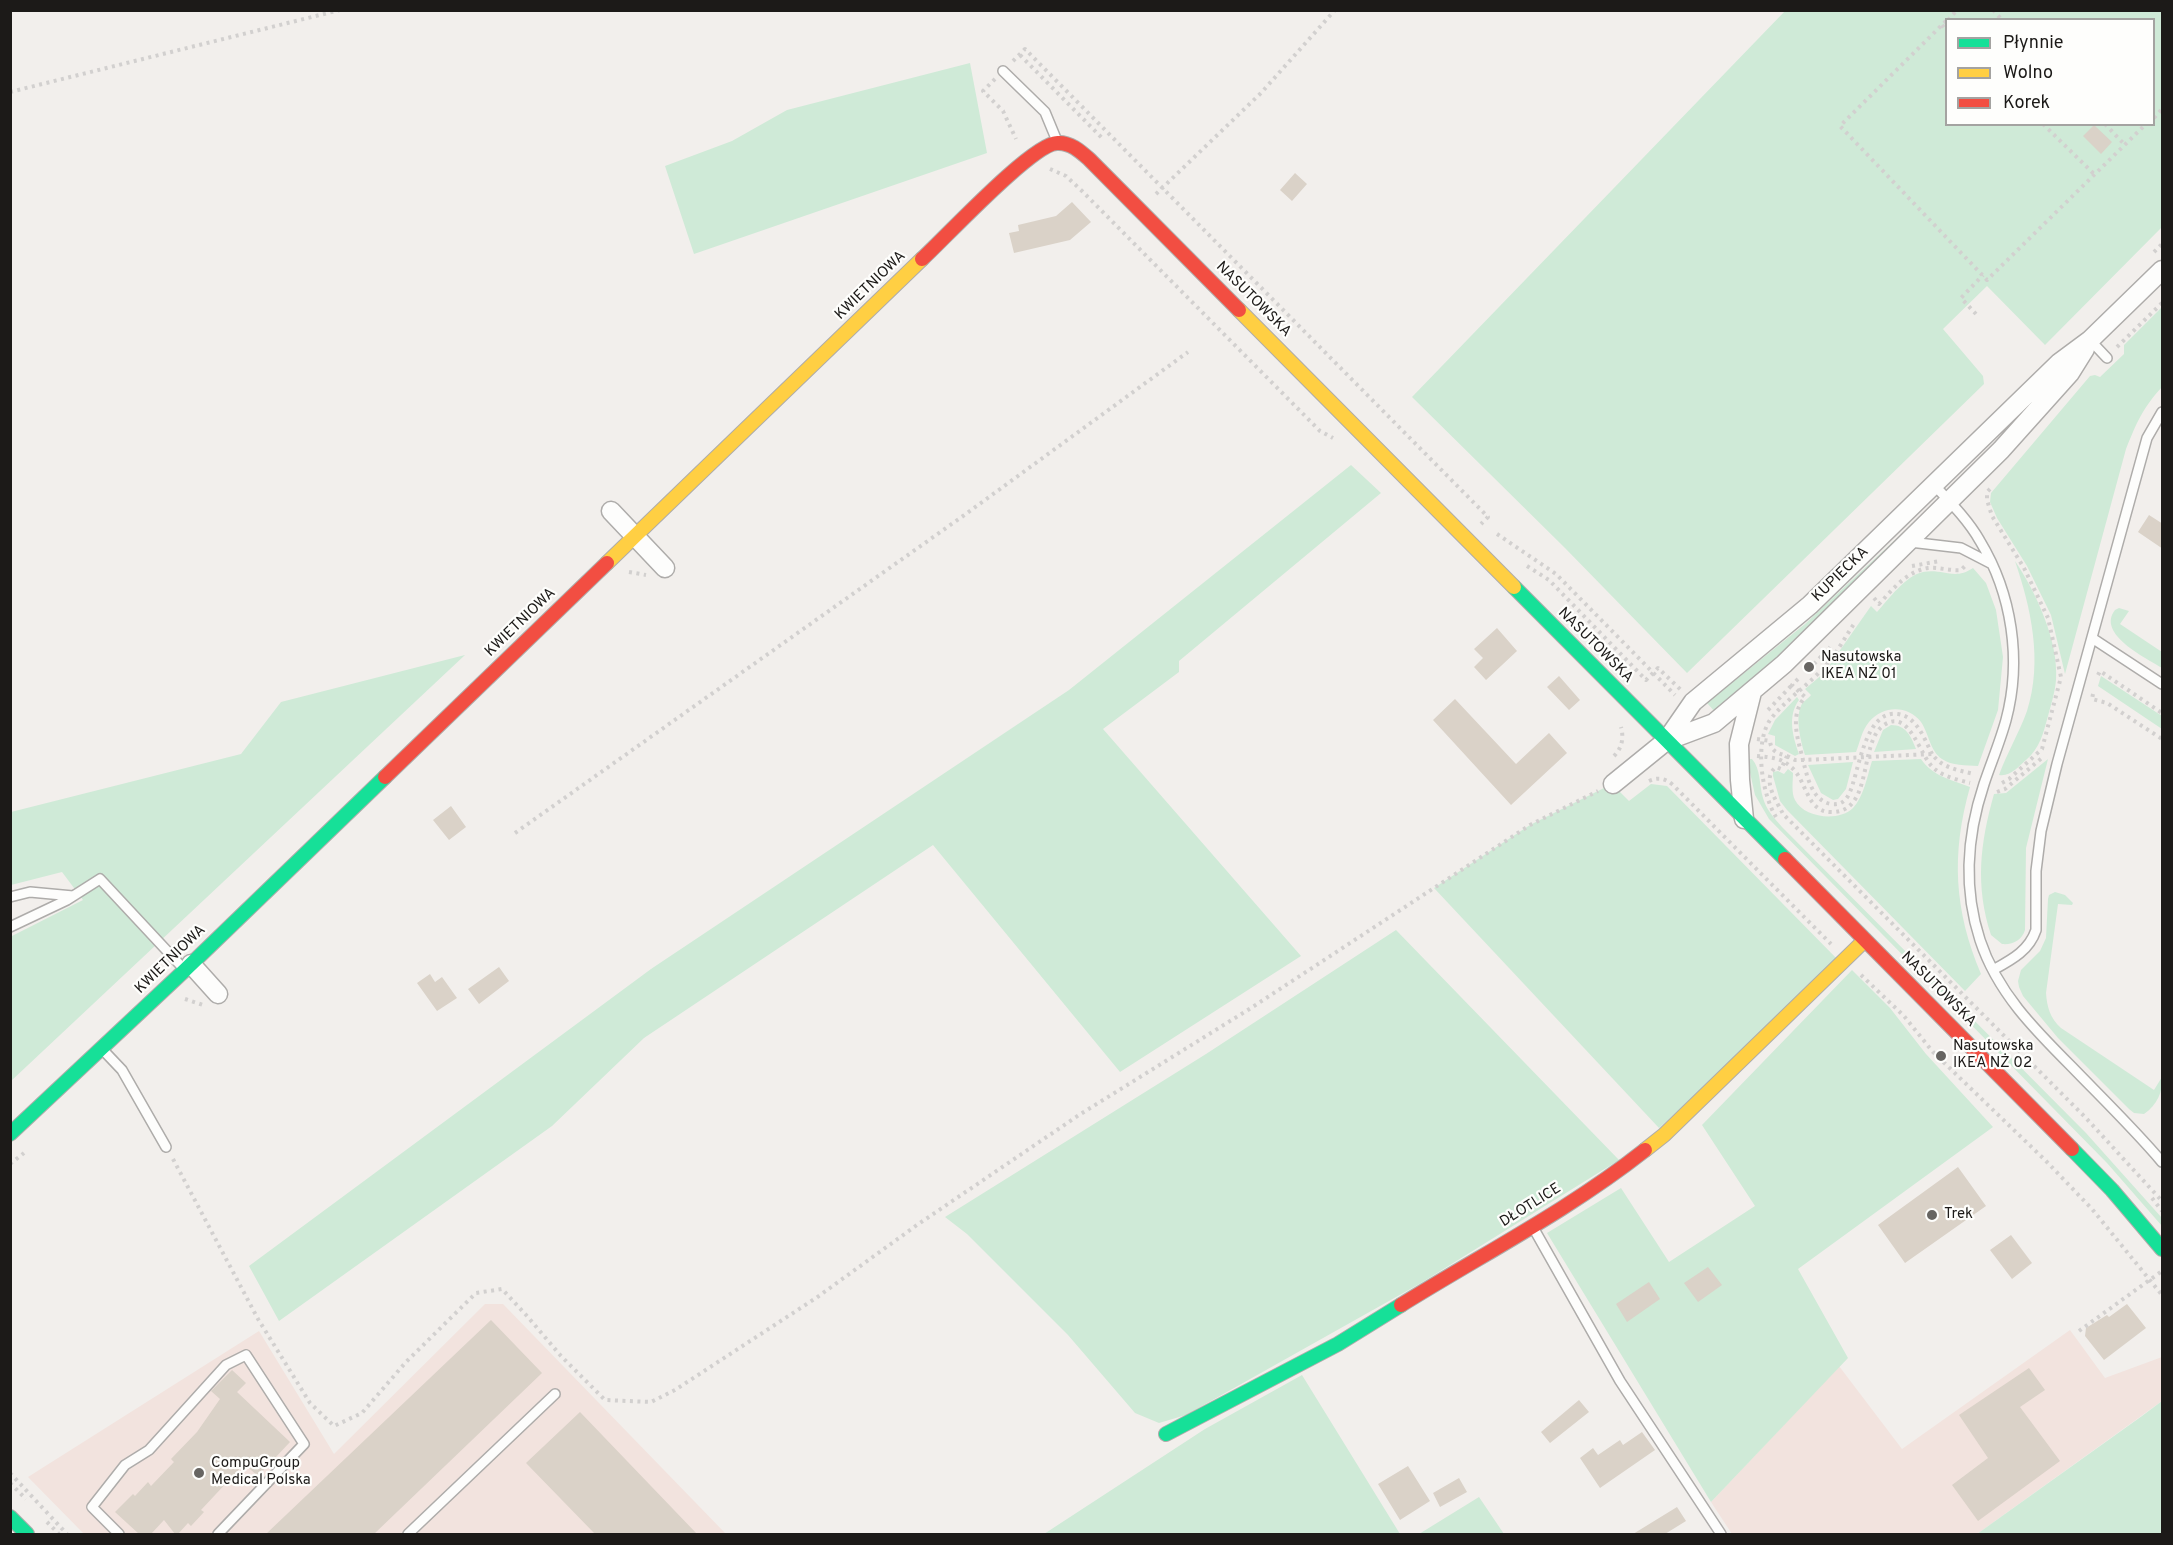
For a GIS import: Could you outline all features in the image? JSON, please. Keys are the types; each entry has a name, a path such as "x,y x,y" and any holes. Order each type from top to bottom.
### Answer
{"street":[{"name":"NASUTOWSKA","path":"1057,141 1079,150 1140,210 2088,1165 2163,1249"},
{"name":"KWIETNIOWA","path":"10,1134 188,967 1026,159 1048,143 1057,141"},
{"name":"KUPIECKA","path":"1666,741 1688,709 1700,697 1810,605 2059,363 2090,340 2163,270"},
{"name":"KUPIECKA","path":"1666,741 1706,727 1752,693 1814,636 1950,502 2070,373 2090,340"},
{"path":"611,512 665,568"},
{"path":"1744,819 1739,754 1742,727 1752,693"},
{"path":"1612,784 1666,741"},
{"name":"DŁOTLICE","path":"1166,1434 1338,1344 1468,1263 1533,1227 1631,1161 1664,1135 1865,939"},
{"path":"188,967 218,994"},
{"path":"10,1517 27,1534"}],"lane":[{"path":"1003,71 1045,112 1057,141"},
{"path":"2090,340 2107,358"},
{"path":"1993,970 2027,948 2036,930 2036,871 2041,831 2057,764 2147,438 2163,412"},
{"path":"1934,485 1979,539 1992,564 2007,608 2012,632 2012,688 2006,719 1983,787 1972,831 1968,870 1974,920 1993,970 2010,998 2029,1022 2163,1162"},
{"path":"1910,542 1943,544 1967,551 1992,564"},
{"path":"2092,638 2163,684"},
{"path":"10,927 73,896 100,879 188,967"},
{"path":"10,897 30,892 73,896"},
{"path":"101,1048 122,1070 166,1147"},
{"path":"1533,1227 1620,1381 1721,1534"},
{"path":"119,1534 92,1507 125,1464 149,1450 226,1365 246,1355 304,1444 218,1534"},
{"path":"408,1534 555,1394"}],"path":[{"path":"10,92 340,10"},
{"path":"1140,210 1261,93 1335,10"},
{"path":"1945,22 1840,126 1987,280 2144,126"},
{"path":"1942,25 1945,28"},
{"path":"1020,55 1110,146"},
{"path":"2045,126 2095,175"},
{"path":"2107,126 2126,145"},
{"path":"1044,166 1066,176 1320,431 1339,442"},
{"path":"1149,185 1165,201"},
{"path":"1976,314 1961,298 1983,275"},
{"path":"2107,358 2163,303"},
{"path":"515,833 944,529 1188,352"},
{"path":"1994,483 1987,492 1988,508 2041,599 2053,636 2061,677 2042,749 2009,779 2000,784"},
{"path":"1475,513 1503,540 1556,574 1688,709"},
{"path":"1909,567 1926,562 1956,562 1967,551"},
{"path":"1870,594 1879,604 1905,578 1916,572 1926,568 1961,570 1967,564"},
{"path":"1889,585 1896,578"},
{"path":"1870,603 1882,592"},
{"path":"1762,756 1763,738 1770,721 1826,665 1858,617"},
{"path":"1809,669 1832,644"},
{"path":"2097,680 2100,671 2163,713"},
{"path":"1763,716 1801,677"},
{"path":"1792,685 1805,698 1799,704 1795,729 1803,760 1811,787 1826,803 1837,805 1845,801 1870,731 1884,716 1894,713 1913,721 1920,729 1937,761 1974,774"},
{"path":"2095,689 2092,699 2107,703 2163,739"},
{"path":"1739,754 1782,760 1798,774 1807,795 1815,806 1828,812 1839,812 1849,808 1858,794 1874,737 1883,725 1893,722 1903,723 1911,731 1927,762 1936,771 1997,792 2005,789 2045,756 2059,710"},
{"path":"1610,761 1621,747 1622,732 1618,720"},
{"path":"1754,739 1757,730"},
{"path":"1787,756 1795,760 1803,760 1932,754"},
{"path":"1645,783 1659,778 1673,785 1904,1016 1933,1052 2046,1161 2092,1209 2163,1295"},
{"path":"166,1147 258,1319 310,1403 334,1426 362,1413 406,1362 476,1293 501,1289 561,1356 605,1400 651,1402 675,1390 816,1298 926,1219 1079,1115 1251,1008 1530,825 1612,784"},
{"path":"1915,947 2086,1118 2163,1201"},
{"path":"2079,1331 2163,1271"},
{"path":"10,1473 67,1534"}],"shaded area":[{"path":"485,1304 503,1304 726,1534 84,1534 28,1477 259,1331 334,1454"},
{"path":"2070,1330 2105,1378 2162,1357 2162,1401 1977,1534 1732,1534 1711,1502 1839,1366 1902,1449"}],"green space":[{"path":"1785,11 2162,11 2162,227 2045,345 1987,286 1943,329 1983,376 1984,384 1687,673 1565,548 1412,397"},
{"path":"970,63 987,153 694,254 665,166 732,141 787,110"},
{"path":"2162,307 2162,387 2149,402 2126,449 2065,674 2051,615 2027,566 1997,518 1990,502 1991,493 2090,376 2100,377 2124,354 2124,345"},
{"path":"1351,465 1381,493 1179,661 1179,672 1103,729 1301,956 1120,1072 933,845 644,1038 552,1126 279,1321 249,1266 651,969 1069,690"},
{"path":"1931,508 1787,651 1716,713 1707,703 1805,624"},
{"path":"2015,561 2031,587 2050,634 2056,665 2056,680 2043,735 2038,746 2014,771 1999,775 2027,711 2034,673 2030,616"},
{"path":"1973,568 1986,583 1996,610 2003,657 1998,710 1978,766 1955,764 1942,759 1935,752 1924,727 1916,716 1895,709 1881,712 1869,722 1856,752 1805,755 1800,737 1799,711 1811,695 1805,689 1824,673 1871,606 1877,612 1898,589 1916,574 1930,571 1960,574"},
{"path":"2119,608 2129,611 2120,624 2162,652 2162,668 2135,652 2117,636 2112,628 2111,619 2115,610"},
{"path":"465,655 11,1081 10,937 83,900 62,872 11,885 11,812 241,754 281,702"},
{"path":"2101,676 2162,716 2162,729 2098,686"},
{"path":"1797,697 1799,700 1792,720 1793,734 1799,754 1795,756 1775,745 1775,736 1768,734 1775,720"},
{"path":"1891,725 1904,729 1916,749 1874,752 1883,730"},
{"path":"1747,759 1752,759 1755,763 1764,802 1782,827 2086,1133 2162,1218 2162,1226 2107,1163 1769,819 1755,795"},
{"path":"1921,759 1931,770 1949,780 1970,787 1960,835 1958,882 1965,927 1981,974 1965,991 1787,810 1780,801 1773,776 1773,772 1778,771 1784,774 1788,769 1793,773 1793,794 1800,806 1814,814 1831,816 1847,812 1857,803 1865,786 1872,761"},
{"path":"2048,759 2026,848 2025,930 2022,937 2016,941 2002,944 1991,935 1981,882 1981,864 1989,812 1994,794 2006,793"},
{"path":"1853,762 1846,789 1838,799 1833,800 1821,793 1808,765"},
{"path":"1612,784 1629,801 1651,784 1667,786 1841,963 1659,1128 1434,888 1530,825"},
{"path":"2055,892 2065,895 2073,903 2072,905 2058,904 2046,993 2050,1012 2061,1028 2154,1090 2162,1077 2158,1098 2144,1114 2134,1113 2129,1109 2058,1038 2023,996 2019,987 2021,970 2040,951 2046,938 2048,899 2049,895"},
{"path":"1396,930 1619,1160 1421,1283 1186,1415 1159,1423 1135,1413 1068,1335 967,1234 945,1217 1206,1054"},
{"path":"1852,970 1890,1008 1926,1054 1993,1127 1798,1269 1848,1358 1711,1502 1547,1233 1621,1188 1669,1262 1755,1206 1702,1125"},
{"path":"1302,1375 1400,1534 1044,1534 1205,1429"},
{"path":"2162,1401 2162,1534 1977,1534 2142,1416"},
{"path":"1479,1497 1504,1534 1419,1534"}],"building":[{"path":"2095,126 2112,142 2101,154 2083,136"},
{"path":"1295,173 1307,184 1292,201 1280,190"},
{"path":"1072,202 1091,222 1070,240 1014,253 1009,233 1019,231 1018,225 1056,216"},
{"path":"2149,515 2163,524 2163,549 2138,532"},
{"path":"1497,628 1517,651 1486,680 1474,667 1483,658 1474,649"},
{"path":"1559,676 1580,700 1569,710 1547,687"},
{"path":"1455,699 1516,764 1549,733 1567,753 1511,805 1433,720"},
{"path":"451,806 466,827 449,840 433,820"},
{"path":"499,967 509,981 479,1004 468,989"},
{"path":"430,974 435,982 442,977 457,998 437,1011 417,983"},
{"name":"Trek","path":"1958,1167 1986,1206 1905,1263 1878,1225"},
{"path":"2011,1235 2032,1263 2012,1279 1990,1250"},
{"path":"1708,1267 1722,1285 1698,1302 1684,1283"},
{"path":"1649,1282 1660,1299 1627,1322 1616,1304"},
{"path":"2127,1304 2146,1328 2104,1360 2085,1336 2086,1328 2107,1315 2109,1317"},
{"path":"491,1320 542,1373 374,1534 266,1534"},
{"path":"2029,1368 2045,1390 2020,1407 2060,1461 1978,1521 1952,1485 1988,1458 1959,1415"},
{"name":"CompuGroup Medical Polska","path":"232,1370 246,1383 237,1392 290,1442 258,1476 244,1464 201,1510 204,1512 191,1526 188,1523 178,1534 175,1534 164,1520 151,1534 139,1534 115,1512 148,1482 151,1486 174,1462 171,1459 197,1432 220,1399 211,1391"},
{"path":"1579,1400 1589,1412 1550,1443 1541,1432"},
{"path":"580,1412 697,1534 595,1534 526,1463"},
{"path":"1642,1432 1655,1450 1600,1488 1580,1458 1593,1448 1598,1455 1620,1440 1623,1445"},
{"path":"1408,1466 1430,1501 1400,1520 1378,1484"},
{"path":"1459,1478 1467,1492 1440,1507 1433,1493"},
{"path":"1677,1507 1686,1521 1665,1534 1633,1534"}],"traffic: fast":[{"path":"1514,587 1785,859"},
{"path":"10,1134 185,970 385,777"},
{"path":"2072,1149 2112,1190 2162,1249"},
{"path":"1166,1434 1338,1344 1401,1305"},
{"path":"10,1517 27,1534"}],"traffic: slow":[{"path":"607,563 922,259"},
{"path":"1239,310 1514,587"},
{"path":"1645,1150 1664,1135 1865,940"}],"traffic: jam":[{"path":"922,259 1009,175 1045,147 1062,143 1074,148 1089,159 1239,310"},
{"path":"385,777 607,563"},
{"path":"1785,859 2072,1149"},
{"path":"1401,1305 1556,1212 1645,1150"}],"place":[{"name":"Nasutowska IKEA NŻ 01","path":"1809,667"},
{"name":"Nasutowska IKEA NŻ 02","path":"1941,1056"},
{"name":"Trek","path":"1932,1215"},
{"name":"CompuGroup Medical Polska","path":"199,1473"}]}
